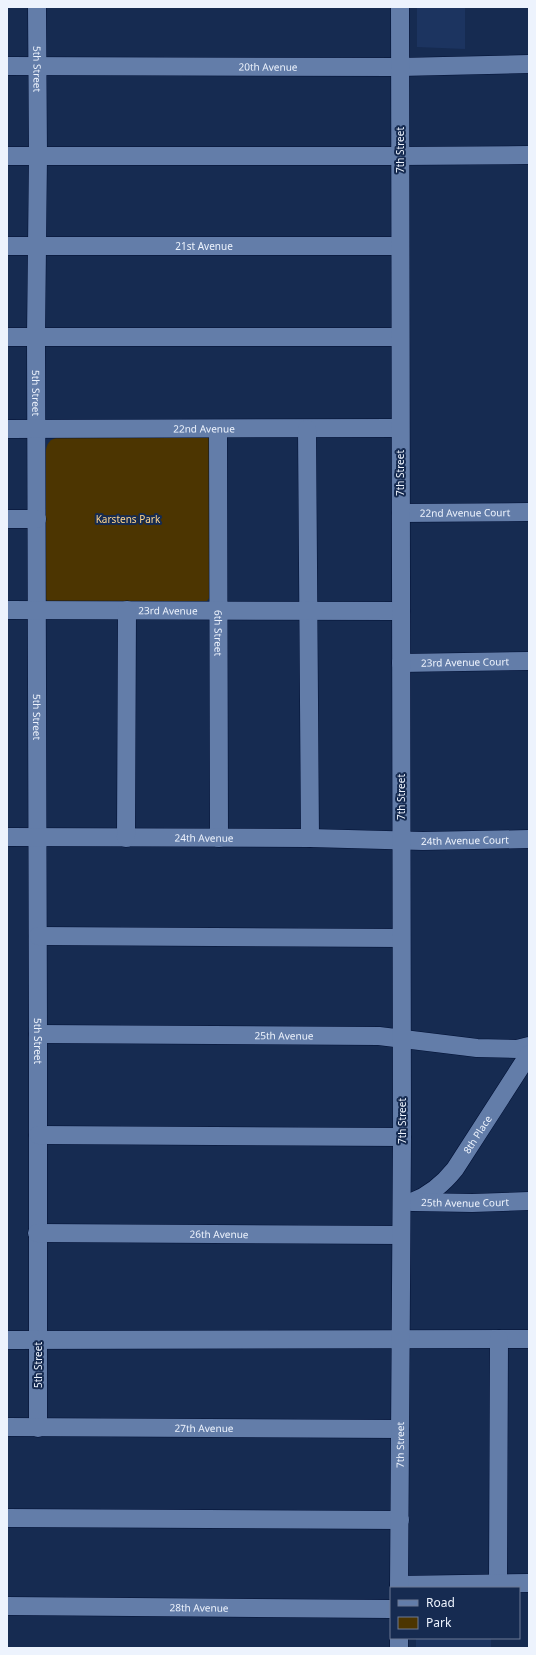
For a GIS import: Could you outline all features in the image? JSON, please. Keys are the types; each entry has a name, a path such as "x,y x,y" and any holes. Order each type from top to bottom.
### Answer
{"street":[{"name":"5th Street","path":"37,7 36,66 38,156 36,429 38,1428"},
{"name":"7th Street","path":"399,1587 401,1235 406,1202 402,1138 401,1039 400,7"},
{"name":"20th Avenue","path":"7,66 400,66 529,64"},
{"path":"7,156 529,155"},
{"name":"21st Avenue","path":"7,246 400,246"},
{"path":"7,337 400,337"},
{"name":"22nd Avenue","path":"7,429 400,428"},
{"name":"6th Street","path":"218,429 219,838"},
{"path":"307,429 307,610 310,838"},
{"name":"22nd Avenue Court","path":"401,513 529,512"},
{"path":"7,519 37,519"},
{"name":"23rd Avenue","path":"7,610 401,611"},
{"path":"126,838 127,610"},
{"name":"23rd Avenue Court","path":"401,663 529,661"},
{"name":"24th Avenue","path":"7,837 310,838 401,840"},
{"name":"24th Avenue Court","path":"401,840 529,839"},
{"path":"38,936 401,938"},
{"name":"25th Avenue","path":"38,1034 379,1036 485,1049 517,1049 529,1046"},
{"name":"8th Place","path":"406,1202 425,1197 440,1186 455,1169 529,1054"},
{"path":"38,1135 402,1138"},
{"name":"25th Avenue Court","path":"406,1202 472,1203 529,1201"},
{"name":"26th Avenue","path":"37,1233 401,1235"},
{"path":"498,1584 499,1339"},
{"path":"7,1340 529,1339"},
{"name":"27th Avenue","path":"7,1427 400,1429"},
{"path":"7,1518 400,1520"},
{"path":"399,1587 529,1583"},
{"name":"28th Avenue","path":"7,1606 390,1609"}],"shaded area":[{"path":"417,7 465,7 465,49 417,47"},
{"path":"416,1639 491,1639 491,1648 416,1648"}],"green space":[{"name":"Karstens Park","path":"60,437 208,437 210,440 210,597 207,601 201,603 47,601 45,597 45,454 49,442"}]}
